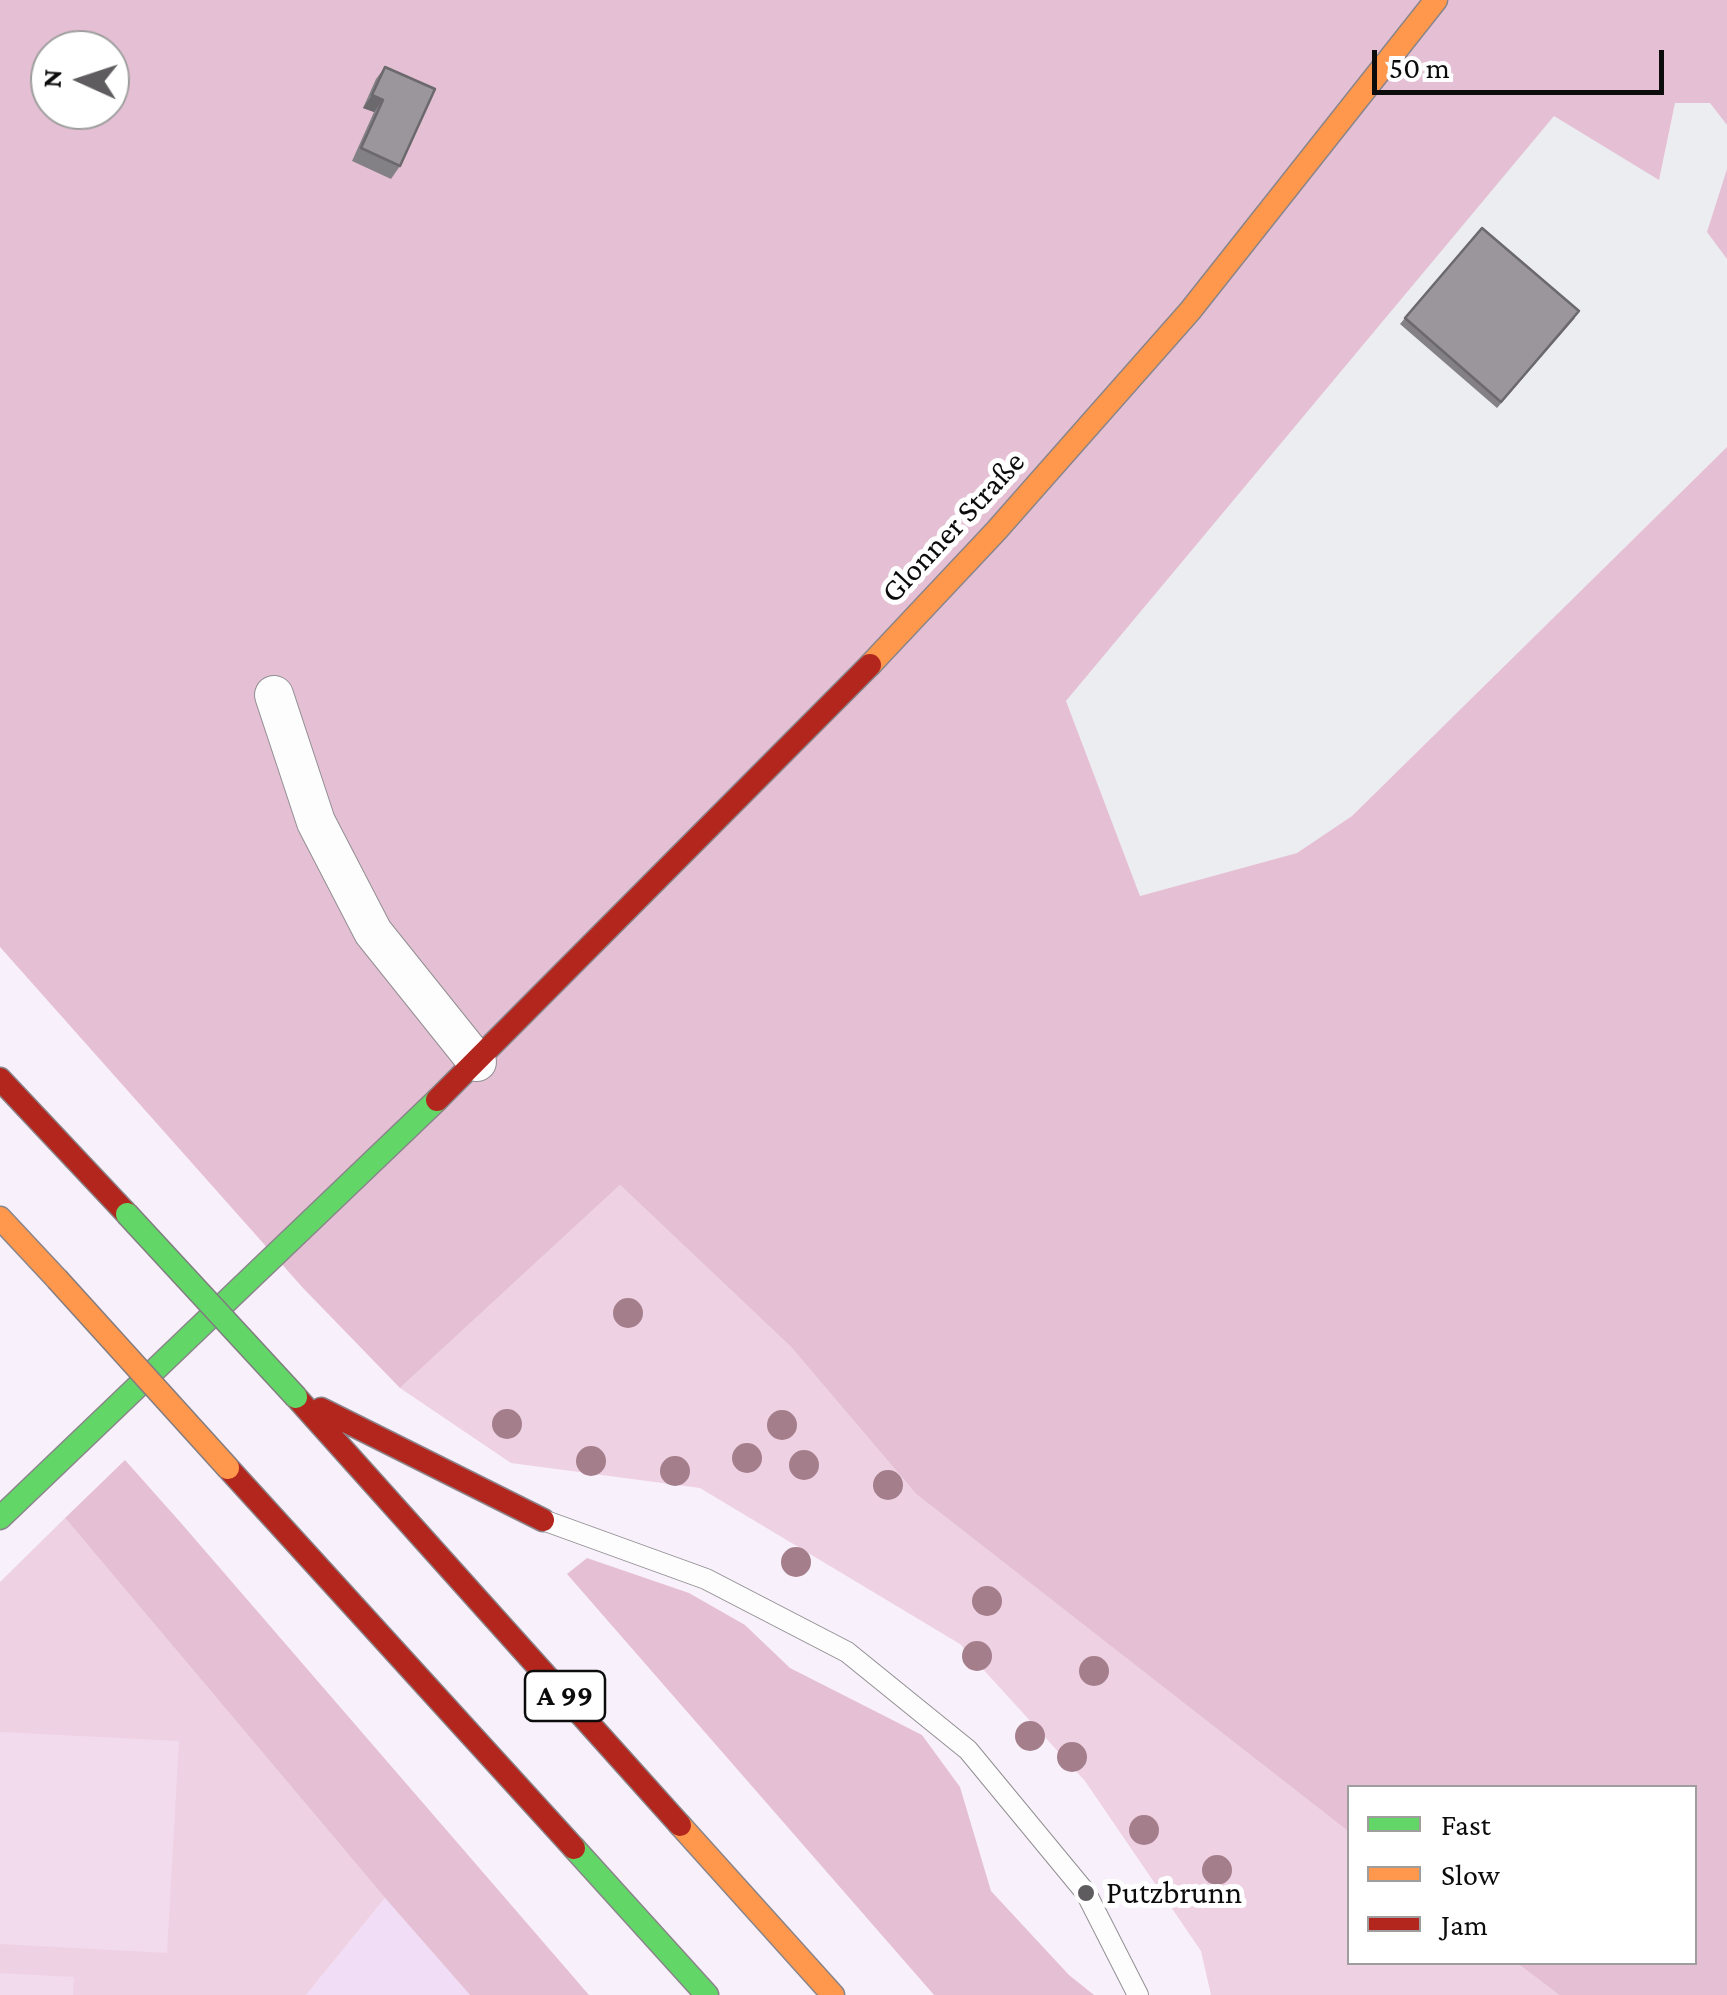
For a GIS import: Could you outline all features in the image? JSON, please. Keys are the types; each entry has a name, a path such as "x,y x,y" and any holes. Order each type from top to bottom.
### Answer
{"main road":[{"name":"Glonner Straße","path":"0,1518 477,1062 788,751 996,531 1190,310 1436,0"},
{"name":"A 99","path":"0,1080 296,1397 833,1995"},
{"path":"0,1218 707,1995"},
{"path":"296,1397 543,1520"}],"street":[{"path":"274,695 316,822 374,932 429,1007 477,1062"}],"lane":[{"path":"543,1520 706,1579 846,1652 968,1750 1086,1893 1138,1995"}],"shaded area":[{"path":"0,0 1727,0 1727,125 1710,103 1675,103 1659,180 1554,116 1066,701 1140,896 1297,853 1352,816 1727,447 1727,1995 1559,1995 1520,1965 1697,1965 1697,1785 1347,1785 1347,1830 916,1494 791,1347 620,1185 400,1388 303,1288 0,947"},
{"path":"1710,102 1727,125 1727,169 1708,231 1727,259 1727,447 1352,816 1297,853 1140,896 1066,701 1554,115 1659,179 1675,103"},
{"path":"1727,169 1727,259 1707,232"},
{"path":"620,1185 791,1347 916,1494 1347,1830 1347,1965 1520,1965 1559,1995 1211,1995 1201,1951 1085,1781 960,1644 700,1488 511,1463 400,1388"},
{"path":"125,1460 589,1995 470,1995 385,1898 65,1518"},
{"path":"65,1518 385,1898 306,1995 0,1995 0,1582"},
{"path":"587,1558 689,1593 745,1625 790,1668 922,1735 960,1787 991,1891 1069,1975 1094,1995 934,1995 567,1574"},
{"path":"0,1732 179,1741 167,1953 0,1944"},
{"path":"385,1898 470,1995 306,1995"},
{"path":"0,1973 74,1977 73,1995 0,1995"}],"building":[{"path":"385,67 435,89 400,166 361,148 383,100 372,95"},
{"path":"1482,228 1579,311 1501,402 1405,318"}],"traffic: fast":[{"path":"0,1518 437,1100"},
{"path":"127,1214 296,1397"},
{"path":"574,1848 707,1995"}],"traffic: slow":[{"path":"870,665 996,531 1190,311 1436,0"},
{"path":"0,1218 57,1279"},
{"path":"57,1279 228,1468"},
{"path":"680,1825 833,1995"}],"traffic: jam":[{"path":"437,1100 870,665"},
{"path":"0,1079 127,1214"},
{"path":"296,1397 680,1825"},
{"path":"321,1409 543,1520"},
{"path":"228,1468 574,1848"}],"place":[{"name":"Putzbrunn","path":"1086,1893"}]}
